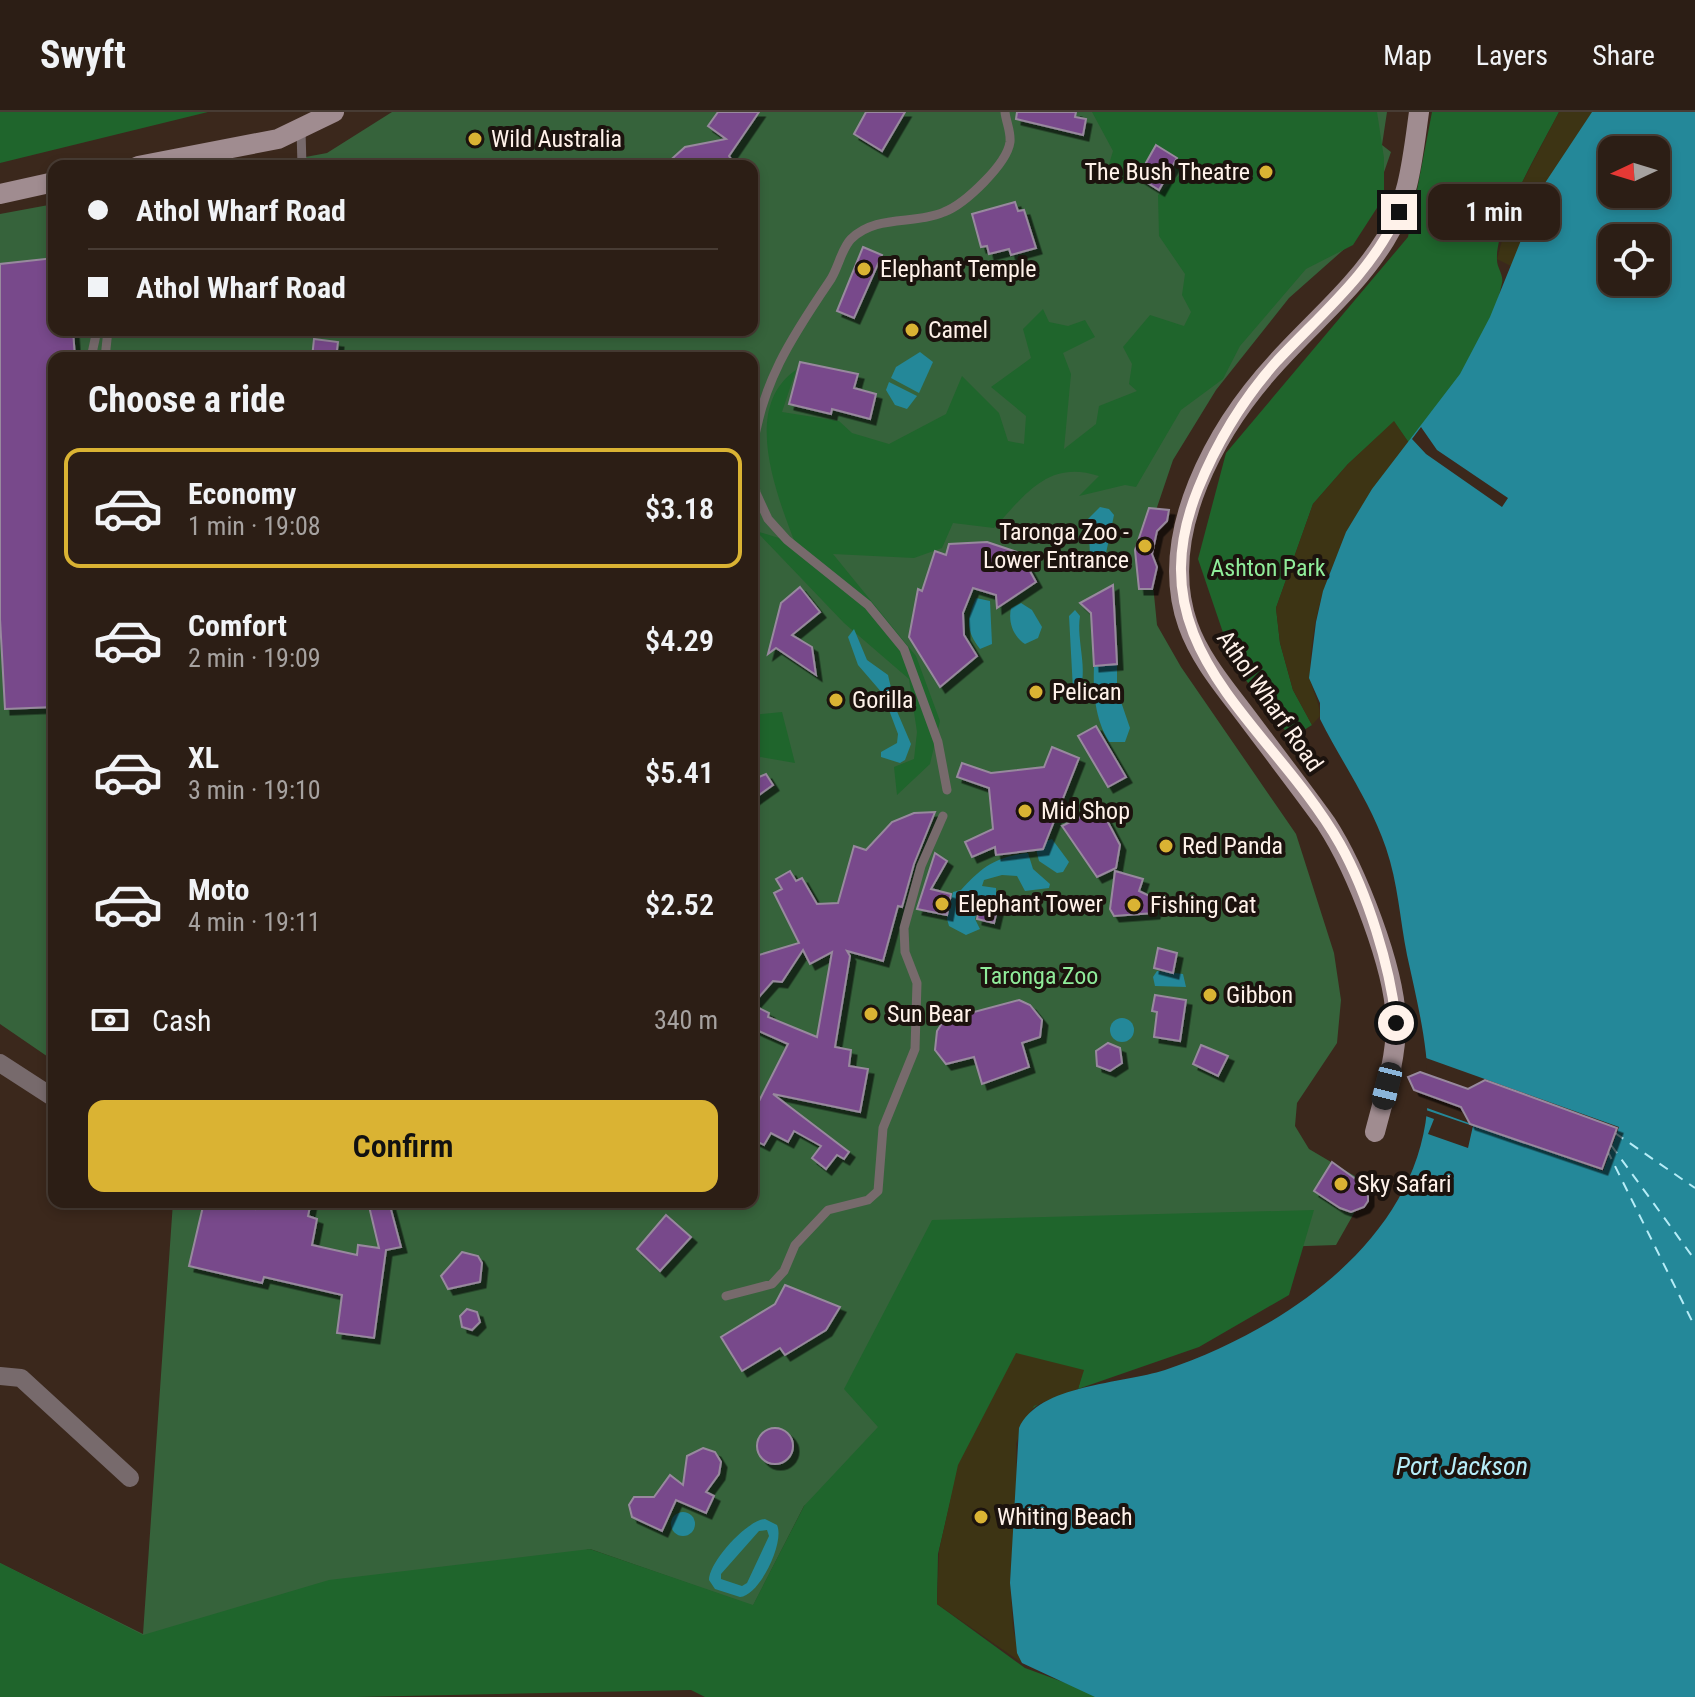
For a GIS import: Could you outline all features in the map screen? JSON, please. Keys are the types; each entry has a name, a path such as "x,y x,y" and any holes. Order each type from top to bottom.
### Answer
{"main road":[{"path":"169,160 278,139 334,112"},
{"name":"Athol Wharf Road","path":"1375,1132 1394,1047 1396,1023 1389,978 1364,902 1341,845 1198,647 1182,602 1179,554 1198,489 1231,421 1278,361 1371,262 1388,236 1407,183 1419,112"},
{"path":"0,194 48,185"}],"street":[{"path":"0,1063 48,1094"},
{"path":"0,1376 21,1378 130,1478"}],"lane":[{"path":"758,412 808,308 840,265 848,241 863,230 880,224 944,212 964,199 1007,154 1009,129 1005,112"},
{"path":"301,130 302,160"},
{"path":"758,497 768,519 787,540 868,605 904,649 938,742 947,790"},
{"path":"726,1296 772,1284 784,1271 795,1245 828,1210 868,1200 878,1191 883,1128 915,1049 917,983 905,952 904,928 921,866 943,816"}],"green space":[{"path":"0,112 208,112 0,163"},
{"name":"Taronga Zoo","path":"392,112 1387,112 1382,145 1391,152 1366,224 1350,244 1289,298 1216,390 1173,460 1148,534 1157,625 1181,667 1296,834 1334,953 1341,1000 1337,1043 1297,1103 1295,1126 1309,1149 1370,1185 1336,1245 1278,1247 1046,1287 863,1469 804,1506 753,1606 590,1549 0,1697 0,1563 143,1634 173,1208 758,1208 758,352 48,352 48,1057 0,1024 0,214 48,205 48,336 758,336 758,160 289,160 327,153"},
{"path":"1092,112 1377,112 1384,158 1384,197 1353,245 1306,269 1240,346 1223,379 1181,410 1136,487 1125,485 1079,496 1099,476 1065,472 1039,483 994,528 953,523 942,548 914,558 833,554 916,656 940,721 930,764 897,795 894,767 914,759 917,732 909,679 844,623 758,533 795,543 780,501 768,452 770,406 779,386 796,370 782,412 839,421 852,433 889,444 946,414 962,376 999,413 1008,441 1024,444 1026,416 991,387 1031,358 1023,329 1043,309 1049,322 1068,326 1085,320 1095,337 1063,353 1071,374 1064,449 1096,424 1099,406 1137,391 1129,384 1132,364 1123,347 1150,315 1184,326 1191,312 1182,295 1185,274 1159,236 1158,195 1182,173 1166,161 1128,184 1104,181 1113,151"},
{"name":"Ashton Park","path":"1432,112 1559,112 1503,226 1497,260 1502,280 1496,305 1488,327 1465,368 1409,443 1394,422 1348,464 1313,504 1276,608 1280,643 1293,690 1312,725 1291,738 1234,665 1198,559 1226,453 1408,237"},
{"path":"782,712 795,763 758,758 758,714"},
{"path":"1314,1210 1289,1295 1199,1347 1078,1389 1083,1370 959,1465 938,1554 937,1604 1025,1668 1104,1697 705,1697 691,1690 357,1697 0,1697 0,1563 143,1635 329,1580 590,1549 753,1605 804,1506 878,1427 844,1389 932,1220"}],"sand":[{"path":"1559,112 1613,112 1521,271 1497,259 1513,200"},
{"path":"1394,421 1409,443 1354,522 1339,550 1318,610 1310,675 1320,716 1312,725 1293,690 1280,643 1276,608 1313,504 1348,464"},
{"name":"Whiting Beach","path":"1016,1353 1084,1370 1078,1389 1034,1406 1016,1443 1017,1494 1010,1580 1013,1629 1022,1663 937,1604 939,1551 958,1465"}],"water":[{"name":"Port Jackson","path":"1592,112 1695,112 1695,1697 1095,1697 1022,1663 1017,1653 1010,1583 1019,1428 1029,1413 1044,1402 1083,1388 1165,1370 1253,1332 1295,1306 1335,1275 1369,1241 1397,1202 1417,1158 1427,1111 1428,1072 1390,861 1372,815 1320,719 1320,703 1309,678 1323,591 1346,532 1372,489 1460,374 1490,317 1543,186"},
{"path":"920,352 933,362 919,393 891,378 896,367"},
{"path":"889,382 917,396 907,409 895,405 886,390"},
{"path":"1100,507 1109,509 1114,515 1105,558 1090,554 1088,519"},
{"path":"976,598 990,601 992,644 980,649 969,625"},
{"path":"1021,603 1032,610 1042,627 1038,638 1025,644 1012,628 1010,618 1011,608"},
{"path":"1075,610 1080,616 1083,665 1079,693 1073,690 1069,616"},
{"path":"854,629 867,660 888,675 896,709 911,744 905,760 900,763 881,757 881,752 897,743 898,734 883,694 858,665 848,637"},
{"path":"1117,664 1117,690 1130,728 1125,742 1109,742 1096,705 1094,666"},
{"path":"1052,839 1069,862 1063,872 1057,873 1039,861 1035,845"},
{"path":"1028,853 1033,869 1050,884 1049,888 1025,891 1017,876 1002,875 984,880 982,886 996,888 996,896 980,901 975,919 980,929 966,935 949,926 947,919 953,892 961,890 990,864"},
{"path":"1157,971 1183,974 1186,987 1155,986 1153,977"},
{"path":"1122,1018 1133,1025 1134,1030 1127,1041 1122,1042 1111,1035 1110,1030 1117,1019"},
{"path":"683,1512 694,1519 695,1524 688,1535 683,1536 672,1529 671,1524 678,1513"},
{"path":"765,1519 777,1525 779,1533 774,1555 763,1578 748,1594 740,1597 715,1589 709,1580 715,1563 739,1534","holes":["767,1530 769,1536 747,1583 742,1586 721,1579 721,1574 759,1531"]}],"pier":[{"path":"1421,427 1437,450 1508,498 1502,507 1426,454 1412,439"},
{"path":"1426,1058 1619,1127 1603,1171 1427,1108"},
{"path":"1423,1109 1473,1126 1468,1148 1428,1134 1434,1119 1423,1115"}],"building":[{"path":"718,112 759,112 729,156 732,160 671,160 685,147 726,139 708,126"},
{"path":"866,112 905,112 882,151 854,134"},
{"path":"1017,112 1076,112 1075,117 1086,119 1083,135 1016,119"},
{"path":"1156,145 1177,158 1159,190 1138,177"},
{"path":"1015,202 1018,211 1024,210 1036,248 1011,255 1009,249 989,254 987,246 981,247 972,214"},
{"path":"863,247 882,255 854,318 837,311"},
{"path":"48,259 48,336 73,336 75,352 48,352 48,707 5,709 0,619 0,264"},
{"path":"314,339 338,342 337,352 313,352"},
{"path":"800,362 858,374 854,388 876,394 870,419 832,409 831,414 789,404"},
{"name":"Taronga Zoo - Lower Entrance","path":"1149,508 1169,510 1167,521 1157,531 1152,554 1157,567 1152,589 1139,589 1135,550"},
{"path":"987,542 1020,553 1036,582 997,608 996,595 973,588 963,613 964,635 977,656 940,687 909,637 918,589 922,591 935,551 946,555 949,544"},
{"path":"1113,585 1117,664 1094,666 1091,613 1080,603"},
{"path":"800,587 820,612 792,635 812,647 816,675 776,648 768,654 781,603"},
{"path":"1096,726 1126,777 1108,787 1078,736"},
{"name":"Mid Shop","path":"1052,747 1079,758 1043,849 996,855 995,847 972,857 965,842 993,829 989,788 957,777 962,763 991,773 1044,767"},
{"path":"766,774 773,785 758,796 758,777"},
{"path":"1100,807 1120,845 1116,868 1097,877 1062,826"},
{"path":"935,812 914,864 902,907 898,906 883,961 847,951 850,956 835,1047 851,1050 849,1066 868,1069 860,1112 773,1094 849,1152 844,1159 837,1155 826,1169 812,1158 821,1146 794,1131 788,1142 771,1133 764,1145 758,1142 758,1103 788,1044 758,1031 758,1008 769,1013 768,1017 817,1037 832,952 810,964 803,950 782,982 773,981 758,998 758,955 799,943 774,893 782,889 776,879 790,871 796,881 802,878 817,904 838,903 854,846 866,850 892,822 914,813"},
{"path":"935,853 947,861 931,889 951,894 947,915 917,909"},
{"path":"1115,871 1143,879 1139,891 1158,900 1154,913 1114,916 1110,909"},
{"path":"980,903 998,906 994,923 977,919"},
{"path":"1158,948 1177,953 1173,973 1154,968"},
{"path":"1155,995 1186,1000 1180,1041 1154,1037 1157,1012 1152,1011"},
{"path":"1019,1000 1030,1005 1042,1020 1040,1037 1022,1043 1029,1067 982,1084 974,1057 946,1064 935,1050 937,1031 944,1020"},
{"path":"1108,1043 1120,1048 1122,1063 1110,1071 1097,1066 1096,1051"},
{"path":"1201,1045 1228,1056 1218,1076 1193,1064"},
{"path":"1420,1072 1468,1089 1485,1080 1617,1128 1602,1169 1470,1124 1461,1107 1414,1090 1408,1077"},
{"name":"Sky Safari","path":"1332,1162 1368,1188 1368,1201 1364,1207 1351,1212 1314,1191"},
{"path":"203,1208 310,1208 308,1216 317,1219 312,1245 357,1255 358,1245 379,1248 369,1208 391,1208 401,1247 386,1250 374,1338 337,1333 342,1295 264,1277 262,1283 189,1266"},
{"path":"666,1215 691,1237 660,1271 637,1249"},
{"path":"462,1252 478,1256 482,1263 480,1282 448,1289 441,1276"},
{"path":"785,1285 840,1307 826,1330 785,1355 780,1348 742,1371 721,1337 775,1304"},
{"path":"467,1309 477,1312 480,1322 472,1330 462,1327 460,1316"},
{"path":"775,1428 788,1433 793,1446 788,1459 775,1464 762,1459 757,1446 762,1433"},
{"path":"703,1448 715,1452 721,1462 719,1474 706,1492 714,1496 706,1513 676,1500 662,1531 632,1517 629,1505 634,1497 654,1497 670,1475 683,1485 687,1456"}],"ferry route":[{"path":"1615,1133 1695,1188"},
{"path":"1611,1145 1695,1260"},
{"path":"1607,1150 1695,1327"}],"place":[{"name":"Wild Australia","path":"475,139"},
{"name":"The Bush Theatre","path":"1266,172"},
{"name":"Elephant Temple","path":"864,269"},
{"name":"Camel","path":"912,330"},
{"name":"Taronga Zoo - Lower Entrance","path":"1145,546"},
{"name":"Pelican","path":"1036,692"},
{"name":"Gorilla","path":"836,700"},
{"name":"Mid Shop","path":"1025,811"},
{"name":"Red Panda","path":"1166,846"},
{"name":"Elephant Tower","path":"942,904"},
{"name":"Fishing Cat","path":"1134,905"},
{"name":"Gibbon","path":"1210,995"},
{"name":"Sun Bear","path":"871,1014"},
{"name":"Sky Safari","path":"1341,1184"},
{"name":"Whiting Beach","path":"981,1517"}],"route":[{"path":"1396,1023 1389,978 1341,845 1212,670 1189,626 1178,578 1179,554 1188,515 1231,421 1278,361 1371,262 1399,212"}]}
